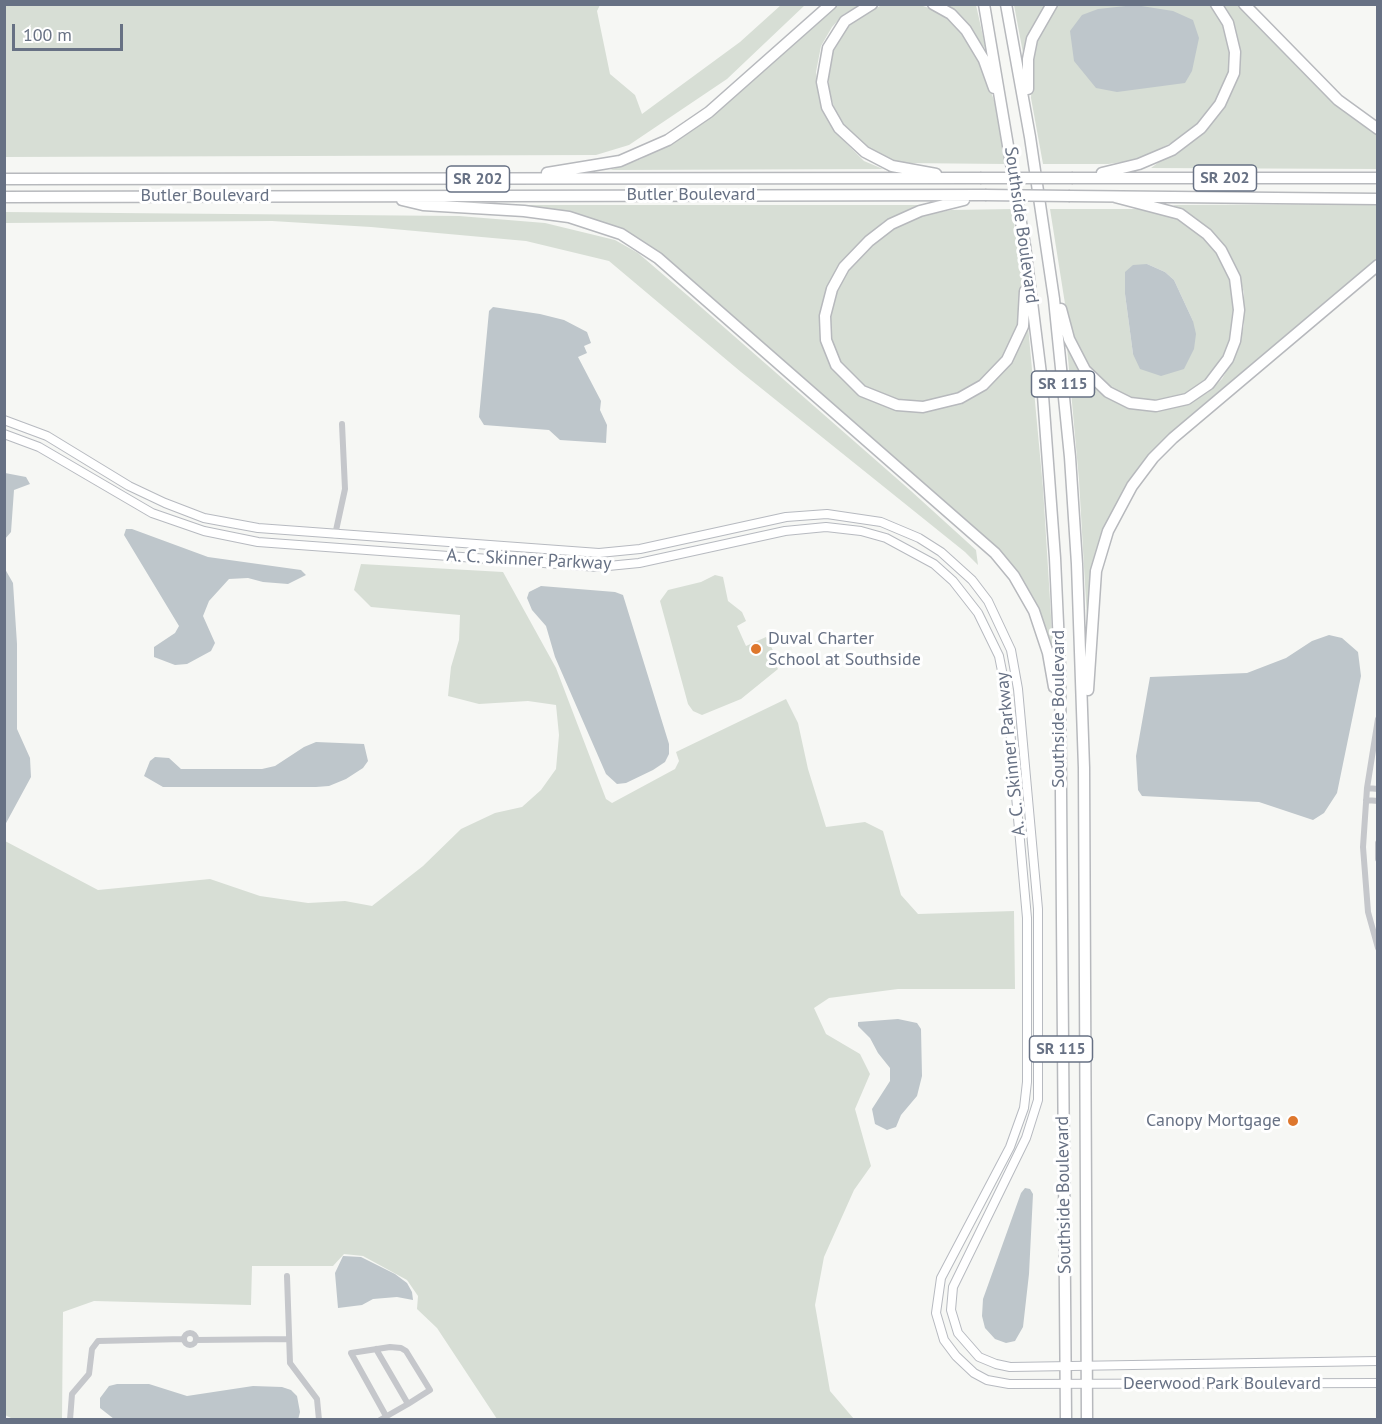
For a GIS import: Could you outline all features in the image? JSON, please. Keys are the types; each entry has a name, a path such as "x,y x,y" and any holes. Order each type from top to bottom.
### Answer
{"highway":[{"path":"478,179 592,167 620,161 652,148 683,131 709,112 831,4"},
{"path":"872,4 845,21 828,48 822,82 830,113 851,141 874,157 892,166 951,178"},
{"path":"933,4 959,21 979,49 994,86 1009,139"},
{"name":"Southside Boulevard","path":"984,4 1009,139 1025,246 1042,382 1054,532 1059,658 1066,1419"},
{"name":"Southside Boulevard","path":"1006,4 1047,243 1071,475 1084,768 1088,1419"},
{"path":"1030,137 1028,59 1036,29 1053,4"},
{"path":"1073,178 1127,168 1162,155 1192,136 1214,113 1231,83 1235,62 1232,33 1216,4"},
{"path":"1244,4 1338,100 1377,129"},
{"name":"Butler Boulevard","path":"4,179 1377,178"},
{"path":"985,195 936,206 906,217 868,241 844,267 827,304 825,328 830,353 844,375 874,397 909,407 949,402 983,385 1007,360 1023,326 1025,246"},
{"name":"Butler Boulevard","path":"4,197 985,195 1377,199"},
{"path":"381,196 423,205 524,211 581,220 621,234 665,263 1000,559 1021,588 1040,626 1051,667 1059,734"},
{"path":"1047,243 1069,339 1085,370 1099,385 1122,400 1147,406 1172,404 1195,395 1216,377 1228,360 1235,341 1239,310 1231,268 1215,242 1190,220 1169,209 1115,196"},
{"path":"1084,768 1094,586 1104,544 1125,496 1146,466 1173,438 1377,265"},
{"path":"1058,1419 1066,1385"}],"main road":[{"name":"A. C. Skinner Parkway","path":"4,420 47,436 135,489 191,513 258,528 599,553 640,549 786,517 827,514 855,516 894,527 941,552 976,585 1003,628 1011,650 1018,689 1037,896 1039,1086 1031,1126 959,1274 952,1292 951,1310 959,1336 972,1351 987,1361 1010,1366 1066,1365"},
{"name":"A. C. Skinner Parkway","path":"4,434 39,447 115,494 165,518 217,535 264,542 598,567 639,563 799,529 826,527 861,531 899,544 944,572 971,602 990,633 1005,682 1024,882 1028,1082 1024,1108 1016,1134 943,1272 937,1292 936,1313 947,1345 978,1376 1004,1384 1066,1385"},
{"path":"990,633 1003,628"},
{"name":"Deerwood Park Boulevard","path":"1066,1365 1377,1361"},
{"name":"Deerwood Park Boulevard","path":"1066,1385 1377,1383"}],"street":[{"path":"335,535 345,489 342,424"},
{"path":"1377,719 1366,800 1364,877 1368,912 1377,948"},
{"path":"1367,788 1377,789"},
{"path":"1366,800 1377,801"},
{"path":"1377,843 1377,859"},
{"path":"287,1276 290,1363 317,1399 319,1419"},
{"path":"70,1419 72,1394 89,1374 92,1349 98,1341 184,1339 190,1333 196,1340 288,1339"},
{"path":"396,1347 406,1351 430,1390 383,1418 351,1353 376,1349 396,1347"},
{"path":"376,1349 408,1404"}],"shaded area":[{"path":"4,5 600,5 597,11 610,74 635,95 642,114 740,42 781,5 805,5 727,79 629,145 596,155 5,157"},
{"path":"835,5 863,5 844,14 832,27 821,46 816,72 823,112 838,135 864,161 883,169 610,170 641,159 674,140"},
{"path":"882,5 920,5 935,10 952,21 975,48 995,103 1005,164 902,163 879,155 849,132 835,110 828,89 831,52 842,32 853,20"},
{"path":"941,5 976,5 986,50 971,29"},
{"path":"1014,5 1049,5 1033,25 1023,53"},
{"path":"1056,5 1211,5 1225,28 1231,53 1229,75 1207,114 1187,135 1137,160 1108,164 1043,164 1031,98 1033,51 1047,16"},
{"path":"1135,5 1173,11 1193,20 1199,38 1192,71 1185,83 1117,92 1096,88 1074,61 1070,31 1082,15 1098,9"},
{"path":"1219,5 1240,5 1377,132 1377,169 1151,168 1202,130 1235,72"},
{"path":"1377,204 1377,261 1158,448 1115,510 1087,619 1079,480 1067,347 1076,364 1132,407 1207,393 1222,379 1237,352 1244,325 1244,293 1237,269 1223,243 1196,218 1173,205"},
{"path":"524,205 918,205 883,222 853,250 840,266 831,283 825,348 876,402 959,403 977,395 993,383 1016,353 1028,326 1043,488 1053,648 1003,558 626,234 524,208"},
{"path":"1012,209 1022,276 1021,311 1015,338 992,373 949,400 905,403 871,392 837,360 829,336 831,304 846,272 867,247 896,227 916,217 951,210"},
{"path":"1050,209 1148,209 1178,218 1212,246 1230,278 1235,311 1232,335 1223,358 1208,380 1195,391 1168,401 1144,402 1116,393 1087,366 1069,329","holes":["1147,264 1165,272 1174,280 1193,321 1133,354 1125,294"]},
{"path":"5,212 459,216 545,223 615,240 638,253 911,491 976,550 978,565 609,261 526,241 371,227 272,221 5,223"},
{"path":"1147,264 1165,272 1174,280 1193,321 1196,334 1194,349 1184,369 1161,376 1140,369 1133,354 1125,294 1125,272 1133,265"},
{"path":"493,307 564,320 587,332 591,343 584,346 587,353 578,357 601,401 600,410 607,425 606,443 560,440 549,430 484,425 479,417 489,311"},
{"path":"5,473 26,477 30,484 14,490 11,532 5,539"},
{"path":"126,529 132,529 208,557 301,570 306,575 288,584 248,578 229,579 209,601 203,616 215,643 211,651 187,664 175,665 154,657 154,647 175,633 179,626 124,535"},
{"path":"361,564 503,572 556,668 606,799 612,803 675,769 679,761 676,752 786,699 798,723 808,769 826,827 865,822 883,831 901,895 918,914 1014,911 1015,989 898,989 829,998 814,1008 826,1034 860,1054 870,1074 855,1109 871,1166 854,1190 824,1257 815,1305 830,1391 854,1419 497,1419 437,1328 417,1309 418,1296 407,1280 363,1256 344,1254 333,1266 252,1266 251,1305 94,1301 63,1312 62,1419 13,1419 5,1415 5,841 98,890 210,879 260,896 308,903 345,901 372,906 423,866 461,829 495,813 522,807 541,790 556,769 559,735 556,705 528,701 479,704 448,696 451,667 459,640 460,615 371,607 354,590"},
{"path":"5,569 13,583 17,644 17,729 30,758 31,777 5,825"},
{"path":"715,575 723,577 728,601 742,612 746,621 737,626 746,646 766,637 779,662 775,664 778,669 741,699 702,715 693,711 688,704 660,601 668,590 701,582"},
{"path":"541,586 615,592 623,595 669,744 669,754 665,762 653,770 626,783 617,784 606,774 555,657 546,626 532,610 527,598 529,592"},
{"path":"1329,635 1342,638 1358,652 1361,676 1337,793 1324,813 1313,820 1259,802 1142,796 1138,790 1136,756 1150,677 1247,673 1286,658 1312,641"},
{"path":"316,742 364,744 368,761 363,768 346,779 329,786 316,787 163,787 144,776 150,761 155,757 169,758 181,769 262,769 275,766"},
{"path":"898,1019 917,1023 921,1029 922,1076 917,1096 901,1115 896,1127 887,1130 875,1124 872,1109 890,1081 890,1068 870,1038 858,1026 858,1022"},
{"path":"1025,1188 1030,1189 1033,1194 1029,1274 1023,1327 1015,1341 1006,1343 995,1339 985,1328 982,1316 983,1299 1021,1193"},
{"path":"343,1256 361,1257 395,1274 407,1283 413,1300 397,1297 373,1299 362,1305 338,1308 335,1273"},
{"path":"149,1384 187,1396 253,1386 282,1387 291,1390 297,1396 300,1412 298,1420 114,1419 100,1408 100,1398 109,1386"}],"place":[{"name":"Duval Charter School at Southside","path":"756,649"},
{"name":"Canopy Mortgage","path":"1293,1121"}]}
